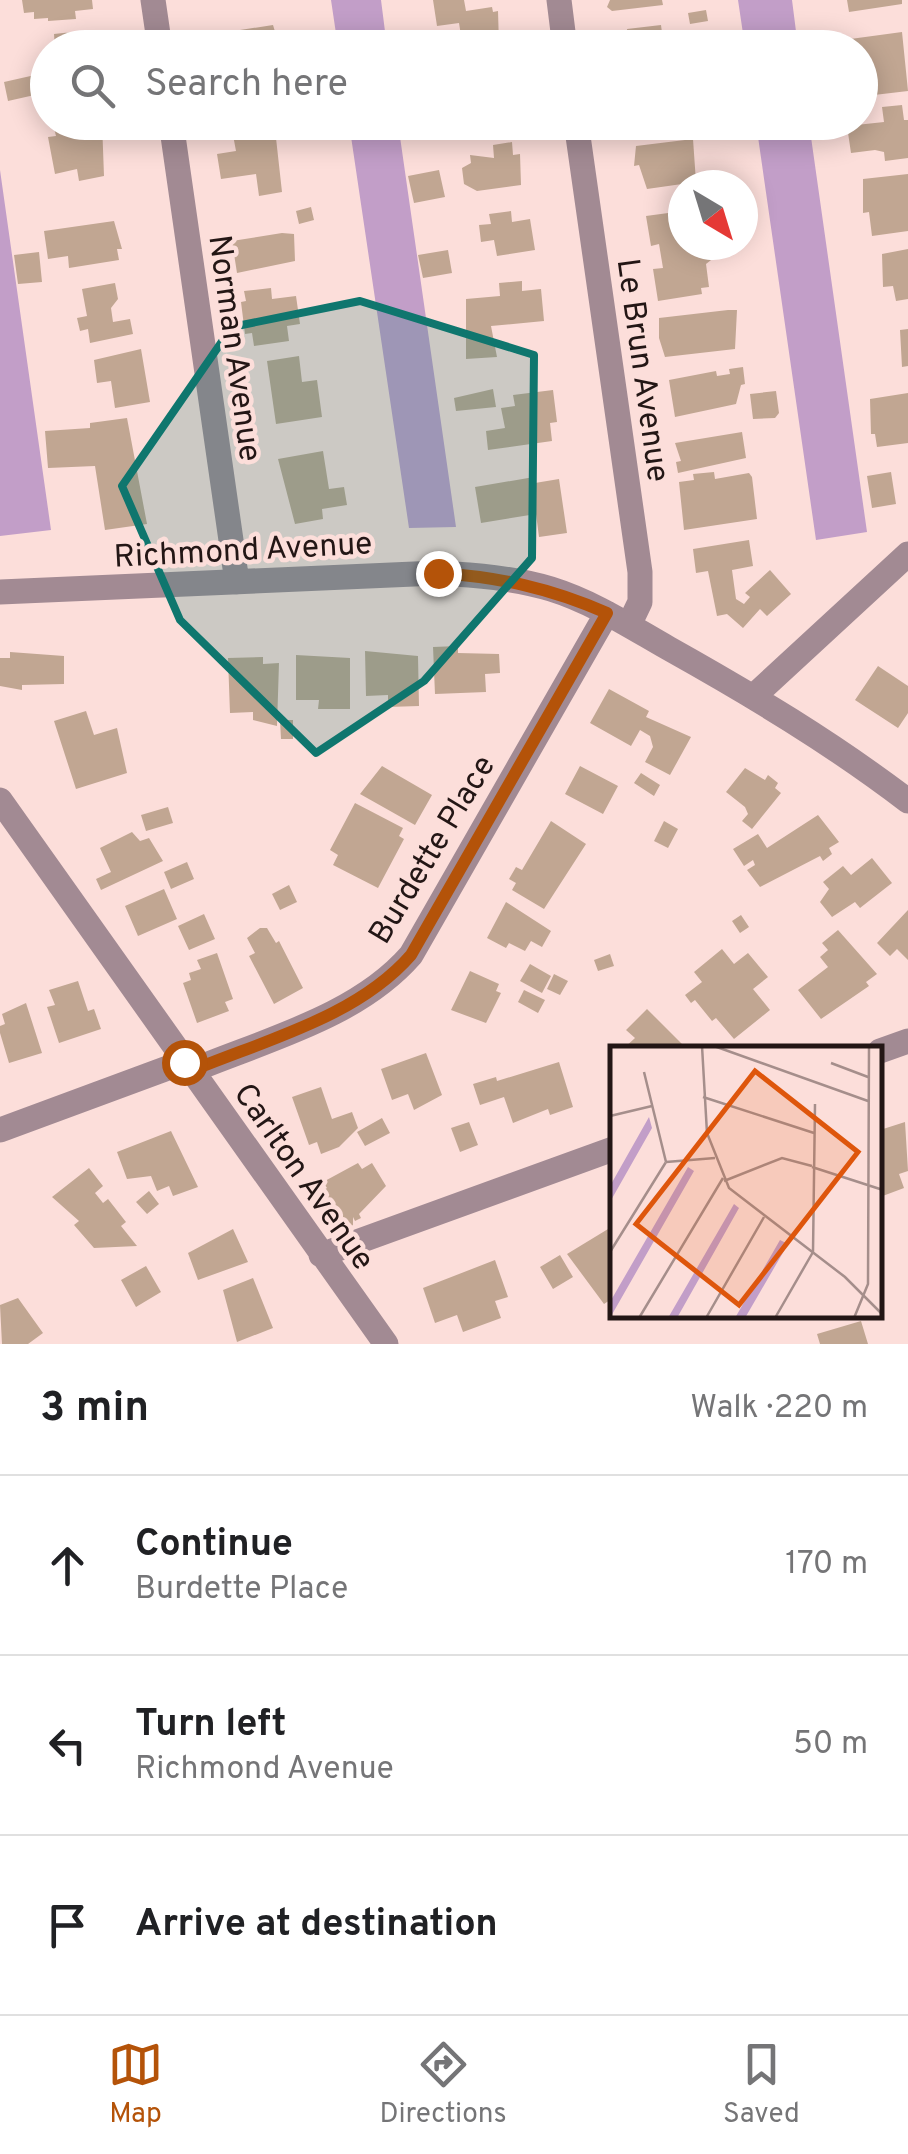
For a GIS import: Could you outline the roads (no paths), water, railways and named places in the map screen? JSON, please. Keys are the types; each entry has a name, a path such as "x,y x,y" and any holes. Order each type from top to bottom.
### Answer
{"street":[{"path":"153,0 157,30"},
{"path":"558,0 562,30"},
{"name":"Norman Avenue","path":"173,140 237,582"},
{"name":"Le Brun Avenue","path":"579,140 640,572 640,602 618,619"},
{"path":"754,696 908,554"},
{"name":"Richmond Avenue","path":"0,592 438,573 494,576 553,590 618,619 841,750 908,801"},
{"name":"Burdette Place","path":"0,1130 188,1066 360,999 388,981 411,955 618,619"},
{"name":"Carlton Avenue","path":"0,800 386,1344"},
{"path":"883,1050 908,1041"},
{"path":"321,1255 610,1149"}]}
